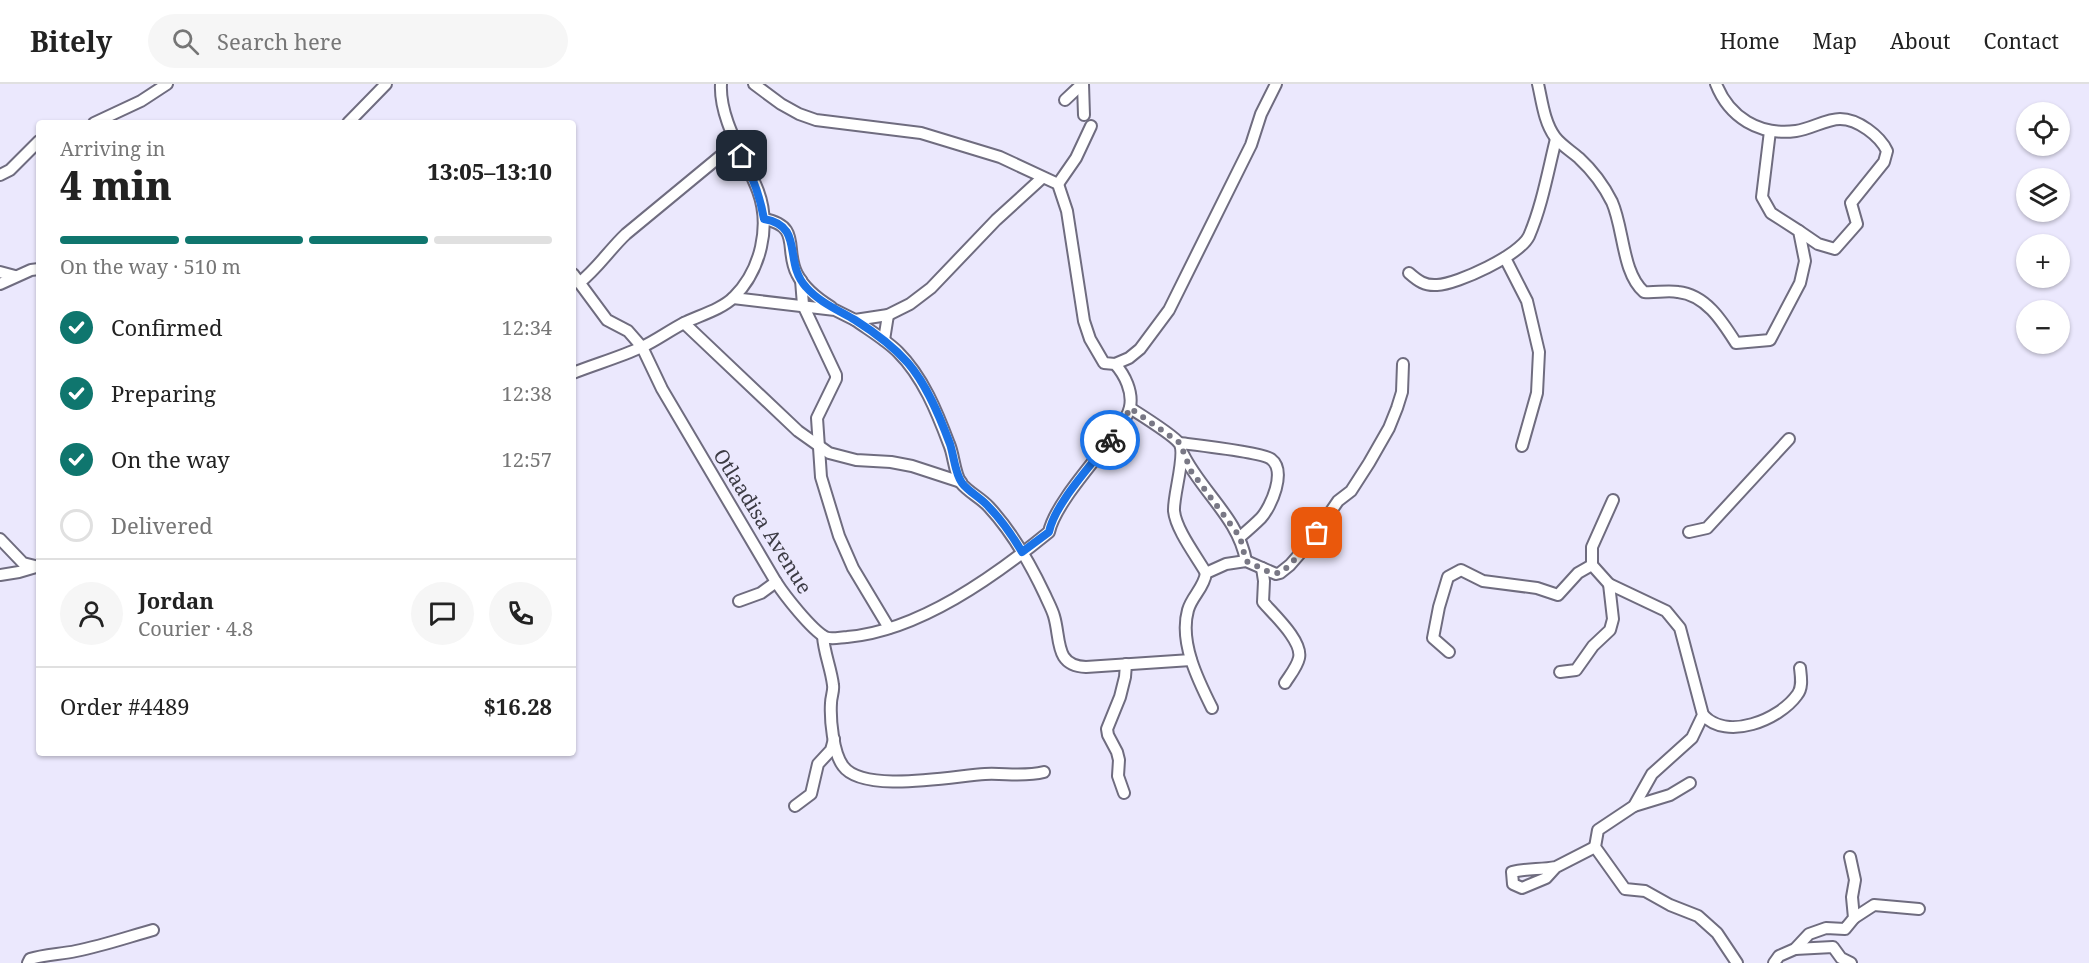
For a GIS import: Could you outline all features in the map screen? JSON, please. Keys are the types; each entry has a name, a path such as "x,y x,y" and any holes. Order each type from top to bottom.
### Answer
{"street":[{"path":"100,120 141,101 167,84"},
{"path":"351,120 386,84"},
{"path":"576,372 642,347 734,298 752,272 760,251 764,219 752,174 735,144 722,102 721,84"},
{"path":"754,84 781,104 816,120 921,133 1000,157 1058,184"},
{"path":"1065,100 1083,84"},
{"path":"1083,84 1084,115"},
{"path":"1058,184 1067,211 1083,321 1104,363 1115,364 1129,358 1140,349 1169,310 1251,145 1261,114 1276,84"},
{"path":"1538,84 1550,128 1556,139 1589,168 1611,201 1620,224 1628,264 1638,286 1644,292 1679,292 1701,300 1719,316 1736,343 1770,340 1800,283 1805,261 1799,231"},
{"path":"1716,84 1729,109 1744,120 1770,131 1796,131 1841,119 1863,126 1883,141 1887,152 1884,162 1851,203 1857,224 1835,249 1818,244 1771,213 1762,196 1770,131"},
{"path":"1058,184 1076,158 1090,126"},
{"path":"1409,273 1419,282 1439,285 1452,282 1504,258 1524,243 1528,237 1556,139"},
{"path":"0,175 10,170 36,144"},
{"path":"576,278 589,275 626,234 735,144"},
{"path":"855,320 888,315 910,304 931,288 996,220 1042,178"},
{"path":"764,219 777,222 785,228 791,239 797,274 805,286 836,310 884,340 910,365 928,395 950,445 961,482"},
{"path":"1504,258 1527,301 1539,352 1537,393 1522,446"},
{"path":"0,284 15,276 36,270"},
{"path":"0,272 15,276"},
{"name":"Otlaadisa Avenue","path":"576,278 607,320 628,331 642,347 662,389 776,582 797,610 823,636"},
{"path":"801,280 803,305 836,375 817,417 821,477 839,536 853,568 889,628"},
{"path":"734,298 836,310"},
{"path":"884,340 888,315"},
{"path":"684,323 798,431 819,447 829,453 856,460 912,466 961,482 987,505 1010,532 1022,552 1054,615 1062,654 1071,666 1191,660"},
{"path":"1044,772 1029,776 992,774 888,781 864,780 848,772 841,764 834,739 831,703 833,685 824,651 823,636 830,638 866,635 922,615 956,597 1049,532 1051,521 1061,504 1123,423 1130,408 1130,394 1126,381 1122,371 1115,364"},
{"path":"1206,573 1226,564 1246,561 1276,574 1290,565 1325,523 1338,501 1351,490 1374,455 1393,418 1402,392 1403,364"},
{"path":"1130,408 1181,448 1191,471 1240,537 1246,561"},
{"path":"1689,532 1707,528 1788,439"},
{"path":"1181,448 1259,455 1275,463 1277,483 1267,510 1240,537"},
{"path":"1181,448 1174,513 1183,534 1206,573 1205,582 1188,610 1186,624 1191,660 1212,708"},
{"path":"1613,500 1592,547 1592,566 1609,584 1666,611 1680,628 1703,715 1711,723 1732,727 1760,723 1777,713 1798,695 1802,683 1800,668"},
{"path":"0,539 23,563 36,566"},
{"path":"1449,652 1433,638 1448,577 1461,570 1483,581 1537,588 1558,595 1578,573 1592,566"},
{"path":"0,575 36,568"},
{"path":"1262,568 1263,602 1288,630 1298,646 1299,657 1285,683"},
{"path":"739,601 761,593 776,582"},
{"path":"1560,672 1576,670 1593,646 1610,630 1613,619 1609,584"},
{"path":"1124,793 1118,776 1117,752 1107,729 1120,697 1126,664"},
{"path":"1634,806 1652,774 1692,738 1703,715"},
{"path":"795,806 811,794 818,764 831,750 834,739"},
{"path":"1690,783 1671,795 1634,806 1598,830 1595,848 1625,889 1645,891 1670,905 1698,916 1717,933 1737,963"},
{"path":"1556,867 1595,848"},
{"path":"1850,857 1855,880 1852,897 1854,918"},
{"path":"1795,949 1809,934 1826,928 1845,929 1854,918 1875,905 1919,909"},
{"path":"28,963 30,959 36,957 89,949 153,930"},
{"path":"1774,963 1779,956 1795,949 1833,947 1841,958 1851,963"}],"way so far":[{"path":"1110,440 1123,423 1130,408 1180,443 1191,471 1240,537 1246,561 1271,573 1280,573 1290,565 1317,533"}],"route":[{"path":"742,156 752,174 764,219 777,222 785,228 791,239 797,274 805,286 823,302 884,340 910,365 932,402 950,445 961,482 987,505 1010,532 1022,552 1049,532 1051,521 1061,504 1110,440"}]}
